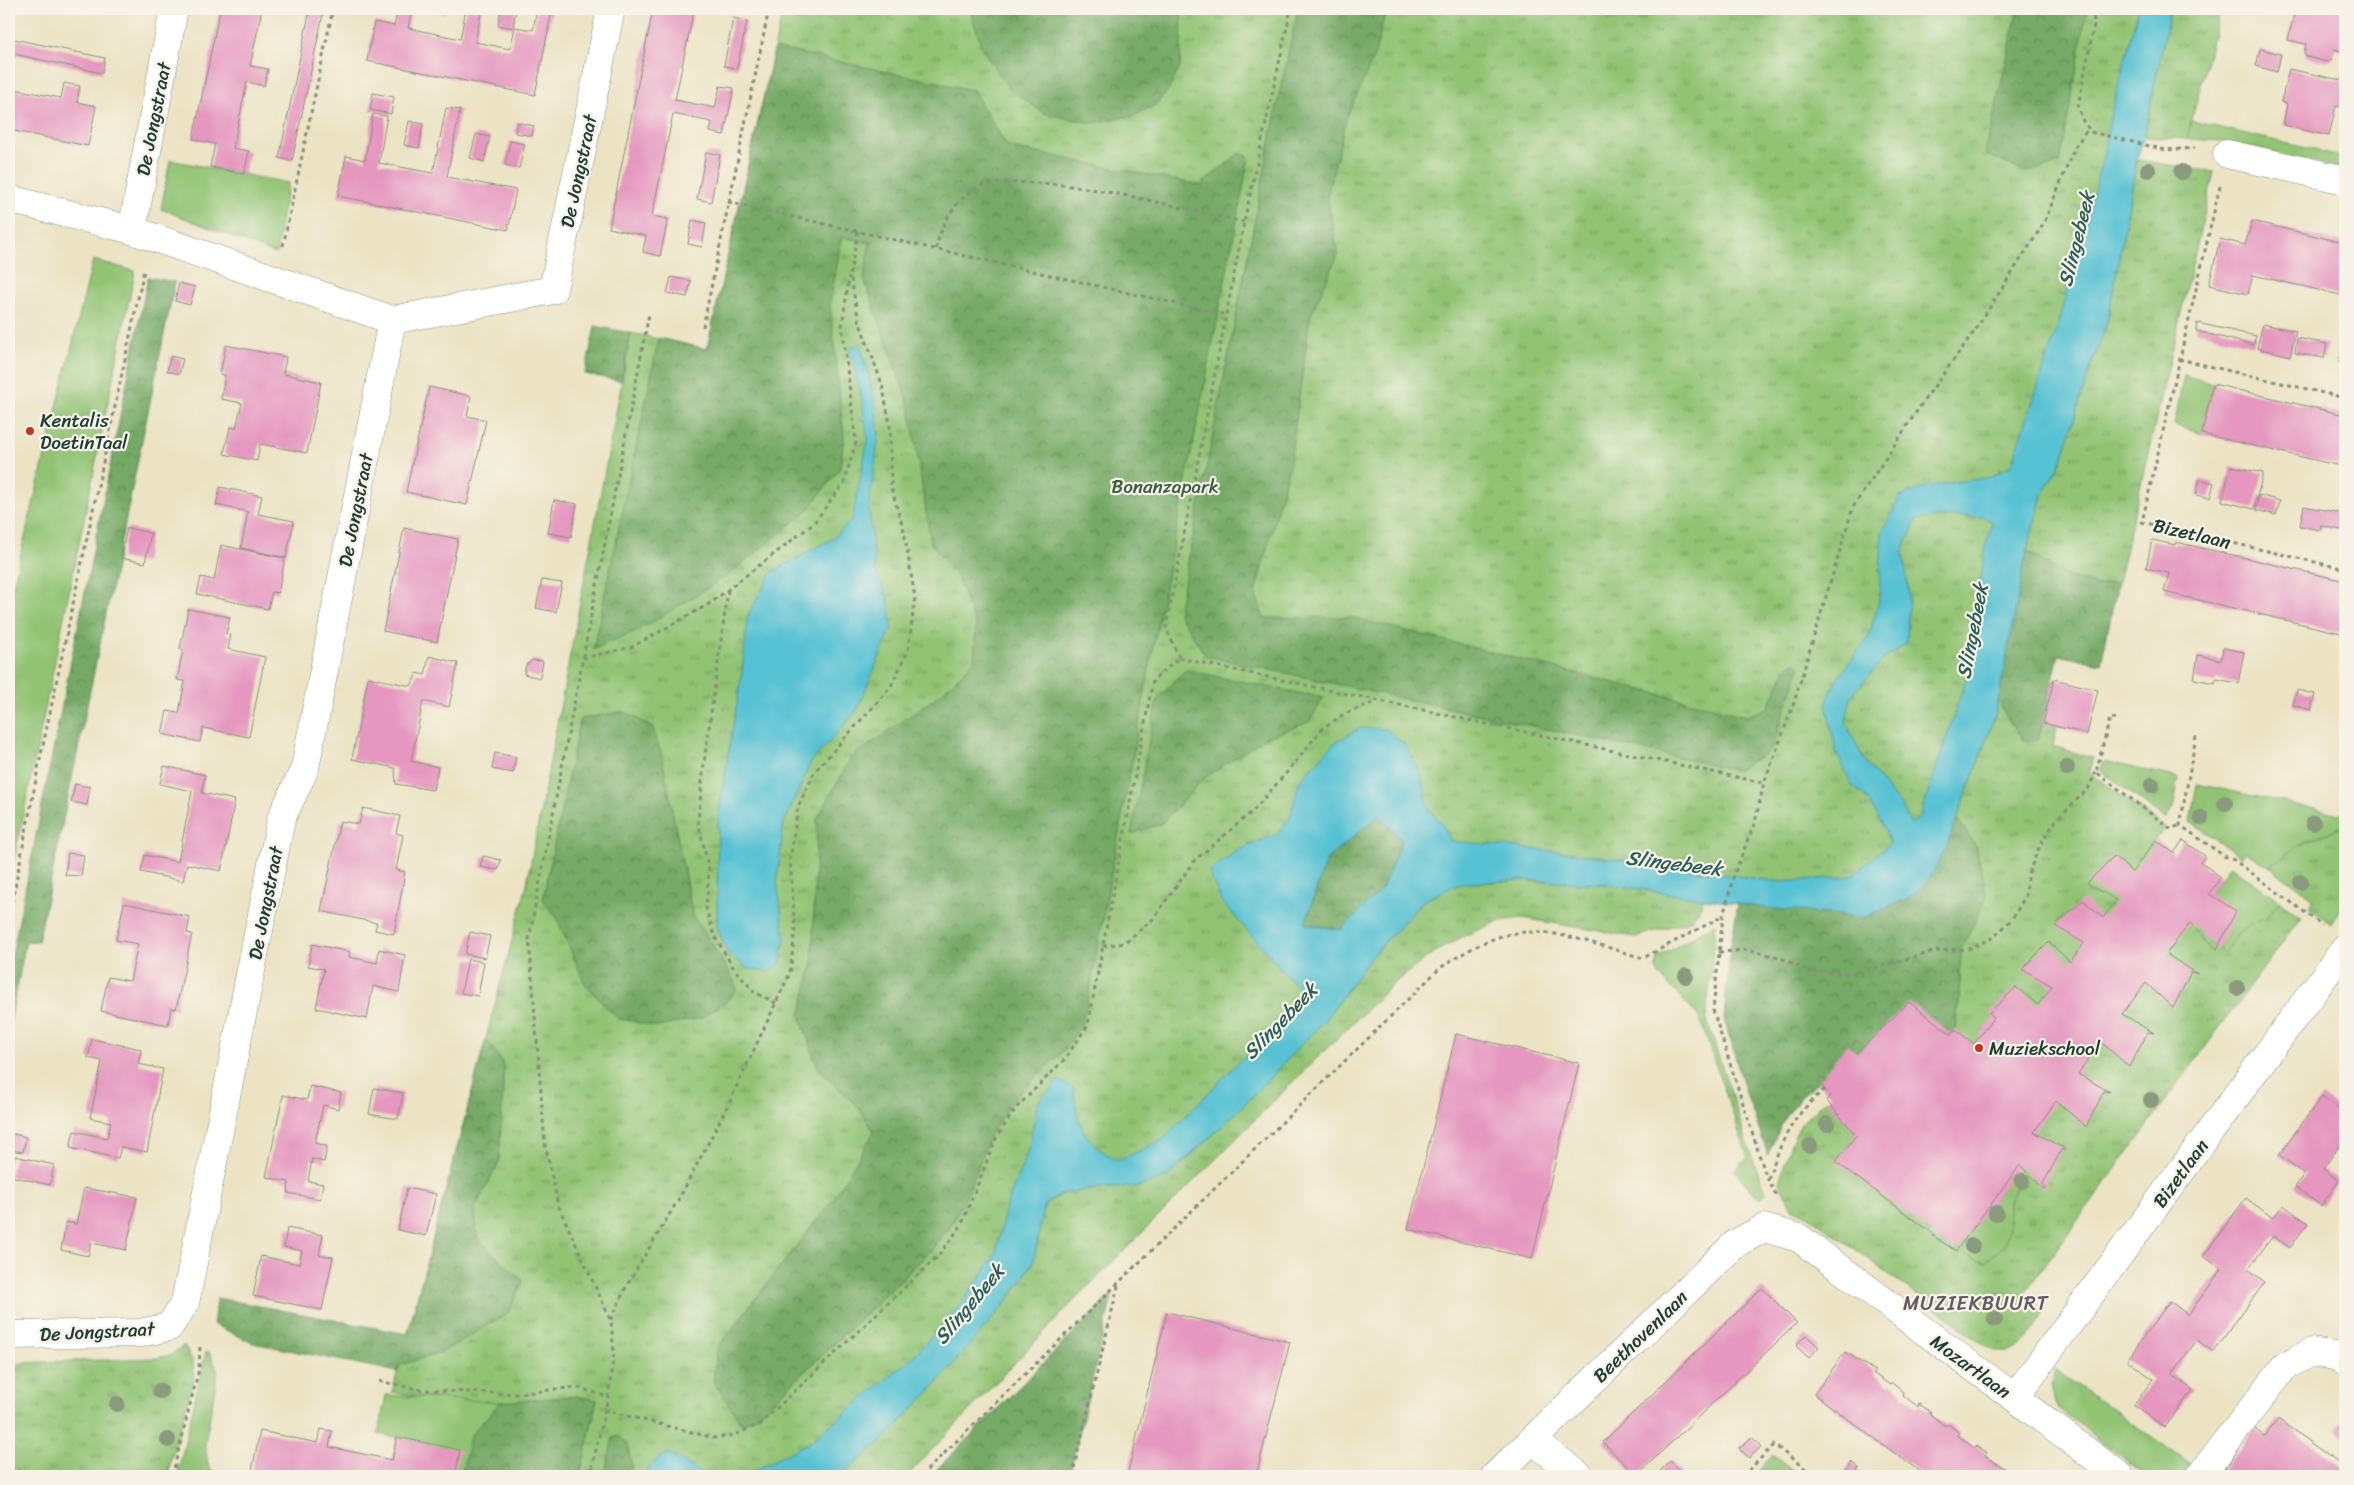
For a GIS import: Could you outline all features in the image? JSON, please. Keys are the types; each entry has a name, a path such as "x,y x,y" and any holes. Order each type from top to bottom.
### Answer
{"street":[{"name":"De Jongstraat","path":"142,233 174,9"},
{"name":"De Jongstraat","path":"9,1335 140,1333 169,1327 185,1303 281,819 305,768 392,320 553,290 611,9"},
{"path":"2227,154 2345,180"},
{"path":"9,199 142,233 392,320"},
{"name":"Bizetlaan","path":"2015,1398 2345,948"},
{"name":"Beethovenlaan","path":"1495,1476 1735,1244 1764,1228 1798,1238"},
{"name":"Mozartlaan","path":"1798,1238 2120,1476"},
{"path":"2200,1476 2285,1366 2312,1352 2340,1357 2345,1361"},
{"path":"1532,1440 1580,1476"}],"path":[{"path":"277,279 333,9"},
{"path":"703,327 769,9"},
{"path":"1179,658 1166,628 1244,222 1291,9"},
{"path":"2093,9 2094,25 2078,106 2091,132 2166,150 2204,148 2227,154"},
{"path":"1798,1238 1768,1179 1713,1010 1723,916 1735,872 1755,822 1764,783 1792,708 1854,507 1923,402 1976,329 2044,223 2075,147 2088,128"},
{"name":"Bizetlaan","path":"2227,154 2142,522 2345,569"},
{"path":"936,249 939,232 953,210 966,195 982,186 994,183 1031,181 1101,191 1244,222"},
{"path":"728,202 1226,315"},
{"path":"583,658 632,648 709,604 813,524 844,483 856,442 842,326 858,232"},
{"path":"9,918 142,233"},
{"path":"610,1321 626,1287 686,1187 728,1105 790,973 795,930 790,860 798,807 815,770 890,688 908,651 915,598 904,531 892,487 890,425 882,384 858,321 850,274"},
{"path":"590,1476 608,1397 614,1353 610,1321 558,1204 545,1144 529,938 649,314"},
{"path":"2180,360 2345,398"},
{"path":"728,590 704,763 698,821 709,870 706,908 714,935 733,967 754,992 776,1003"},
{"path":"1179,658 1376,702 1764,783"},
{"path":"604,1410 715,1438 734,1435 760,1424 938,1256 961,1226 998,1136 1017,1107 1064,1060 1088,1025 1153,680 1179,658"},
{"path":"1103,946 1124,943 1153,919 1195,860 1253,811 1322,728 1344,714 1376,702"},
{"path":"1719,952 1747,950 1779,956 1809,971 1851,974 1937,951 1969,949 1994,937 2012,919 2025,897 2029,872 2041,843 2057,819 2088,790 2096,772 2110,718 2116,720"},
{"path":"2180,825 2196,736"},
{"path":"2096,772 2172,829 2180,825"},
{"path":"2180,825 2224,856 2234,860 2323,927"},
{"path":"921,1476 1422,984 1447,963 1476,946 1516,933 1552,933 1643,958 1723,916"},
{"path":"1768,1179 1792,1122 1807,1104 1825,1090"},
{"path":"1072,1476 1119,1281"},
{"path":"173,1476 199,1369 200,1338"},
{"path":"379,1381 422,1390 505,1393 576,1388 608,1397"},
{"path":"1743,1476 1774,1445 1815,1476"}],"green space":[{"name":"Bonanzapark","path":"783,9 2154,9 1938,826 1882,886 1768,898 1552,867 1431,883 1161,1160 1052,1179 1020,1274 801,1476 490,1476 505,1414 392,1392 526,888 631,333 707,349"},
{"path":"970,9 1179,9 1182,20 1180,67 1168,91 1155,105 1133,116 1092,123 1045,114 1009,89 982,49"},
{"path":"1298,9 1386,9 1375,54 1346,119 1327,196 1338,255 1310,317 1290,463 1255,593 1264,618 1351,617 1747,716 1768,708 1787,666 1795,662 1800,667 1771,750 1737,770 1206,656 1178,613 1277,106"},
{"path":"2018,9 2087,9 2060,164 2025,172 1985,154"},
{"path":"2170,9 2220,9 2187,139 2144,137"},
{"path":"775,48 973,90 1007,147 1200,185 1240,153 1249,157 1153,649 1087,1004 1080,1028 1062,1052 1015,1097 990,1134 969,1191 948,1230 931,1251 761,1413 742,1424 713,1381 717,1348 834,1198 874,1132 859,1108 818,1068 800,1016 812,966 817,819 851,758 943,692 974,661 976,626 956,575 931,544 910,408 864,279 870,243 842,237 830,304 844,437 840,468 808,510 727,576 648,625 593,650 659,338 707,349"},
{"path":"2191,121 2345,157 2345,169 2223,141 2187,139"},
{"path":"170,160 288,183 276,254 161,209"},
{"path":"2137,160 2214,172 2118,582 2097,586 2065,575 2027,551 2042,495 2062,460 2083,390 2108,319"},
{"path":"93,260 135,271 9,885 9,602"},
{"path":"148,277 175,282 38,942 26,941 9,1029 9,970"},
{"path":"595,326 631,333 621,381 585,374"},
{"path":"2184,375 2213,384 2202,434 2174,425"},
{"path":"2027,551 2065,575 2097,586 2118,582 2101,664 2059,655 2038,740 2023,740 2010,723 1998,701"},
{"path":"1185,670 1324,698 1309,722 1265,738 1204,778 1161,824 1131,834 1157,700"},
{"path":"1998,701 2010,723 2038,739 2043,723 2057,727 2053,746 2093,758 2089,772 2165,827 2156,840 2178,897 2280,901 2301,917 2022,1296 2044,1313 2023,1344 2011,1352 1992,1350 1809,1216 1792,1208 1779,1182 1791,1143 1802,1122 1826,1100 2001,1070 1951,1034 1955,1029 1959,1001 1961,949 1987,897 1976,847 1957,819 1995,716"},
{"path":"624,711 653,728 662,757 692,913 730,973 737,989 729,1000 701,1018 658,1027 617,1018 585,984 557,918 543,899 580,719"},
{"path":"2104,761 2179,778 2173,808 2165,819 2100,770"},
{"path":"2197,784 2345,815 2345,826 2303,843 2269,867 2246,852 2241,857 2190,822"},
{"path":"1379,815 1402,840 1382,889 1341,930 1305,924 1326,860"},
{"path":"1957,819 1976,847 1987,897 1961,949 1959,1001 1955,1029 1951,1034 1818,1082 1798,1100 1782,1123 1768,1155 1747,1096 1724,1019 1730,950 1738,903 1865,917 1912,896 1930,878 1946,848"},
{"path":"2345,826 2345,904 2331,924 2309,908 2314,899 2269,867 2303,843"},
{"path":"2230,866 2280,901 2266,918 2254,922 2239,932 2224,953 2220,951 2209,894"},
{"path":"1520,880 1606,884 1704,898 1699,910 1690,921 1635,937 1522,918 1500,921 1464,936 1430,955 1392,985 1317,1058 1066,1309 907,1476 841,1476 883,1440 928,1393 1006,1303 1033,1263 1045,1204 1064,1193 1103,1188 1138,1187 1183,1163 1237,1112 1324,1021 1372,956 1423,901 1457,884"},
{"path":"1716,923 1706,1018 1753,1160 1766,1192 1760,1199 1734,1171 1748,1158 1699,1017 1659,975 1656,968 1657,958"},
{"path":"486,1039 504,1065 499,1162 475,1208 477,1238 523,1281 508,1313 442,1352 400,1365 398,1372 253,1343 213,1324 217,1298 408,1334"},
{"path":"2013,1174 2018,1185 2009,1201 2009,1226 2004,1246 1985,1262 1956,1251"},
{"path":"1113,1293 1069,1476 930,1476"},
{"path":"184,1345 193,1361 194,1380 170,1463 169,1476 9,1476 9,1371 20,1363 156,1358 171,1355"},
{"path":"206,1352 210,1353 218,1372 205,1443 208,1465 216,1476 177,1476"},
{"path":"2054,1369 2194,1466 2184,1476 2147,1476 2058,1408 2051,1389"},
{"path":"386,1395 500,1402 470,1436 461,1476 326,1476 392,1460 397,1437 378,1434"},
{"path":"575,1396 597,1400 580,1476 461,1476 470,1436 500,1402"},
{"path":"618,1436 627,1443 632,1467 631,1476 604,1476 613,1438"},
{"path":"1773,1455 1801,1476 1752,1476"}],"water":[{"name":"Slingebeek","path":"2138,9 2170,9 2144,137 2137,160 2108,319 2083,390 2062,460 2042,495 2027,551 1995,716 1946,848 1930,878 1912,896 1865,917 1766,908 1606,884 1520,880 1457,884 1423,901 1372,956 1324,1021 1237,1112 1167,1177 1138,1187 1103,1188 1064,1193 1045,1204 1033,1263 1006,1303 928,1393 883,1440 841,1476 744,1476 810,1442 912,1358 964,1300 995,1256 1006,1207 1028,1150 1038,1102 1059,1080 1074,1089 1077,1114 1084,1132 1097,1147 1118,1161 1162,1140 1280,1020 1301,991 1221,901 1209,871 1237,851 1278,833 1290,818 1299,782 1334,743 1360,728 1386,729 1404,744 1420,770 1429,809 1442,824 1451,841 1574,853 1781,882 1852,876 1890,843 1880,819 1863,794 1853,787 1836,751 1826,703 1837,679 1869,636 1879,601 1882,532 1900,497 1928,486 1991,477 2012,464 2056,331 2105,149 2108,125","holes":["1952,516 1982,517 1993,522 1986,545 1966,679 1920,817 1911,824 1900,804 1865,762 1846,723 1851,696 1883,660 1907,643 1909,595 1903,551 1916,520","1379,815 1402,840 1382,889 1341,930 1305,924 1326,860"]},
{"path":"860,344 873,391 879,434 869,507 875,569 889,601 892,628 856,712 811,762 784,823 777,881 785,939 780,964 769,972 748,969 727,952 717,926 718,816 742,673 748,615 772,572 832,539 852,520 868,440 861,395 849,348"},
{"path":"667,1453 707,1476 651,1476 649,1466"}],"building":[{"path":"220,9 262,9 250,66 268,69 264,86 247,82 233,148 249,151 244,174 210,167 215,144 193,139"},
{"path":"310,9 324,9 292,161 279,158"},
{"path":"398,9 412,9 408,28 460,39 466,9 482,9 475,42 510,49 515,27 533,30 537,9 552,11 535,95 367,61 374,22 394,26"},
{"path":"432,9 446,9 445,14 431,11"},
{"path":"501,9 516,9 513,28 498,25"},
{"path":"653,9 694,9 675,100 715,108 720,86 734,88 724,135 710,132 712,122 673,114 652,216 668,219 660,256 643,252 646,236 609,228"},
{"path":"2295,9 2345,9 2345,52 2334,49 2332,59 2327,62 2307,57 2304,52 2306,44 2288,40"},
{"path":"733,18 747,21 737,68 724,66"},
{"path":"9,38 105,58 102,73 9,53"},
{"path":"2260,49 2281,54 2277,72 2256,66"},
{"path":"2289,69 2345,81 2343,108 2336,106 2329,136 2283,125 2287,104 2281,102"},
{"path":"64,83 80,86 77,102 96,106 88,146 9,130 9,88 61,98"},
{"path":"373,93 394,97 391,114 370,110"},
{"path":"446,108 460,110 447,177 516,190 508,230 338,196 346,156 365,160 373,114 387,116 379,163 433,173"},
{"path":"409,121 423,124 419,148 404,145"},
{"path":"517,122 534,126 532,136 515,133"},
{"path":"476,134 490,137 484,162 470,158"},
{"path":"510,141 525,144 519,168 505,165"},
{"path":"706,152 720,155 711,202 697,199"},
{"path":"692,220 706,223 702,247 688,244"},
{"path":"2252,221 2345,243 2345,296 2253,275 2248,294 2209,285 2220,239 2245,245"},
{"path":"9,257 14,258 9,276"},
{"path":"671,277 691,281 687,297 667,293"},
{"path":"179,283 195,287 190,305 175,301"},
{"path":"2197,323 2256,336 2253,345 2196,331"},
{"path":"2263,324 2296,331 2290,356 2257,348"},
{"path":"2297,338 2327,344 2324,358 2295,353"},
{"path":"2345,338 2345,364 2339,363"},
{"path":"226,345 286,357 283,374 321,382 307,453 260,444 257,461 224,454 230,427 236,428 242,403 221,399 225,375 220,374"},
{"path":"171,356 183,359 179,374 167,371"},
{"path":"2213,384 2345,415 2345,467 2202,434"},
{"path":"429,387 471,396 467,416 486,420 467,505 406,492"},
{"path":"2231,466 2263,473 2254,509 2222,501"},
{"path":"2200,479 2214,483 2210,498 2196,495"},
{"path":"220,487 262,496 258,514 294,521 286,558 241,548 248,512 216,505"},
{"path":"2259,495 2280,501 2276,515 2256,510"},
{"path":"554,500 577,504 571,537 548,533"},
{"path":"2304,506 2345,514 2342,530 2321,526 2320,530 2300,526"},
{"path":"127,528 151,533 145,563 121,558"},
{"path":"404,528 458,539 437,642 383,631"},
{"path":"2152,540 2175,545 2176,542 2345,581 2345,634 2164,592 2169,573 2146,568"},
{"path":"221,545 285,558 278,593 272,592 268,609 197,594 201,577 214,580"},
{"path":"542,580 562,583 556,612 536,608"},
{"path":"188,609 230,617 226,634 231,635 228,649 265,657 249,737 203,728 200,742 162,734 167,711 179,713 185,681 177,680 183,650 180,649"},
{"path":"2223,648 2244,652 2238,683 2216,679 2215,683 2194,679 2198,655 2221,660"},
{"path":"429,656 458,663 449,707 423,701 411,761 438,767 433,790 396,784 395,768 352,759 368,677 411,686 417,673 425,675"},
{"path":"533,660 543,661 540,678 524,674 526,665"},
{"path":"2054,679 2098,690 2087,734 2043,723"},
{"path":"2297,690 2315,694 2311,710 2293,705"},
{"path":"495,753 516,757 513,773 492,769"},
{"path":"164,766 205,775 202,793 235,800 221,871 187,864 183,881 141,872 145,855 178,862 192,791 160,784"},
{"path":"75,784 90,787 87,805 71,802"},
{"path":"363,808 400,816 396,833 403,835 396,870 405,872 394,934 375,930 377,923 321,911 340,821 359,824"},
{"name":"Muziekschool","path":"2156,840 2174,853 2183,840 2205,856 2200,862 2221,877 2209,894 2236,911 2217,949 2190,923 2166,954 2198,974 2191,972 2173,1008 2146,983 2122,1014 2154,1033 2148,1032 2129,1067 2101,1042 2078,1074 2110,1092 2104,1091 2086,1127 2056,1101 2034,1132 2065,1149 2064,1151 2062,1149 2043,1184 2046,1187 2044,1189 2020,1165 1956,1251 1933,1236 1935,1235 1836,1162 1856,1135 1826,1100 1831,1096 1818,1082 1847,1044 1857,1053 1909,1002 1951,1034 1955,1029 1974,1044 1994,1017 1989,1013 2016,987 2038,1005 2052,986 2022,969 2049,942 2070,962 2084,943 2055,926 2083,900 2103,918 2116,900 2087,883 2114,856 2132,872"},
{"path":"68,853 84,855 81,876 65,875"},
{"path":"483,856 501,860 498,870 480,867"},
{"path":"124,903 190,917 187,933 192,934 176,1009 171,1008 168,1025 101,1011 108,977 130,981 138,944 116,940"},
{"path":"470,932 490,936 485,958 465,954"},
{"path":"312,944 350,952 349,957 377,963 379,949 405,955 399,992 373,986 367,1019 316,1008 324,969 308,966"},
{"path":"468,959 484,962 478,996 461,993"},
{"path":"1456,1034 1579,1063 1532,1259 1408,1229"},
{"path":"92,1039 141,1049 138,1064 163,1069 147,1152 121,1147 118,1158 70,1148 74,1131 107,1138 111,1122 90,1118 102,1061 88,1058"},
{"path":"310,1086 341,1093 338,1109 323,1105 315,1143 327,1146 324,1162 312,1159 308,1181 323,1184 320,1199 288,1193 289,1182 266,1177 283,1095 307,1100"},
{"path":"374,1088 403,1093 398,1119 369,1114"},
{"path":"2322,1096 2345,1113 2345,1138 2323,1169 2339,1181 2321,1206 2295,1187 2305,1174 2279,1155"},
{"path":"9,1133 26,1137 23,1152 9,1150"},
{"path":"15,1156 54,1165 50,1185 10,1176"},
{"path":"84,1188 137,1197 126,1250 91,1243 88,1256 61,1250 66,1222 76,1224"},
{"path":"407,1188 436,1194 426,1236 398,1230"},
{"path":"2246,1198 2273,1218 2283,1205 2308,1223 2290,1248 2273,1236 2248,1269 2265,1282 2213,1352 2197,1340 2172,1374 2193,1390 2164,1427 2134,1405 2153,1379 2127,1360 2170,1301 2188,1315 2222,1269 2203,1256"},
{"path":"287,1228 323,1235 319,1255 333,1257 322,1310 253,1296 261,1256 299,1264 302,1251 284,1247"},
{"path":"1762,1288 1797,1323 1636,1476 1603,1442"},
{"path":"1167,1312 1290,1342 1256,1476 1127,1476"},
{"path":"1806,1335 1819,1347 1809,1358 1796,1346"},
{"path":"1845,1352 1875,1371 1873,1373 1890,1385 1892,1383 1918,1407 1919,1404 1946,1426 1948,1424 1959,1433 1957,1435 1974,1448 1976,1446 1986,1453 1985,1456 2014,1474 2013,1476 1926,1476 1814,1394"},
{"path":"2345,1418 2345,1437 2336,1430"},
{"path":"2278,1419 2345,1468 2345,1476 2219,1476 2254,1428 2265,1436"},
{"path":"321,1429 332,1431 329,1447 392,1460 397,1437 460,1450 455,1476 251,1476 260,1431 318,1443"},
{"path":"1752,1437 1761,1447 1749,1458 1739,1448"},
{"path":"1670,1461 1682,1472 1678,1476 1661,1476 1658,1473"},
{"path":"1851,1462 1859,1468 1854,1476 1847,1476 1843,1474"}],"place":[{"name":"Kentalis DoetinTaal","path":"30,431"},
{"name":"Muziekschool","path":"1979,1048"}],"district":[{"name":"MUZIEKBUURT","path":"1976,1303"}]}
